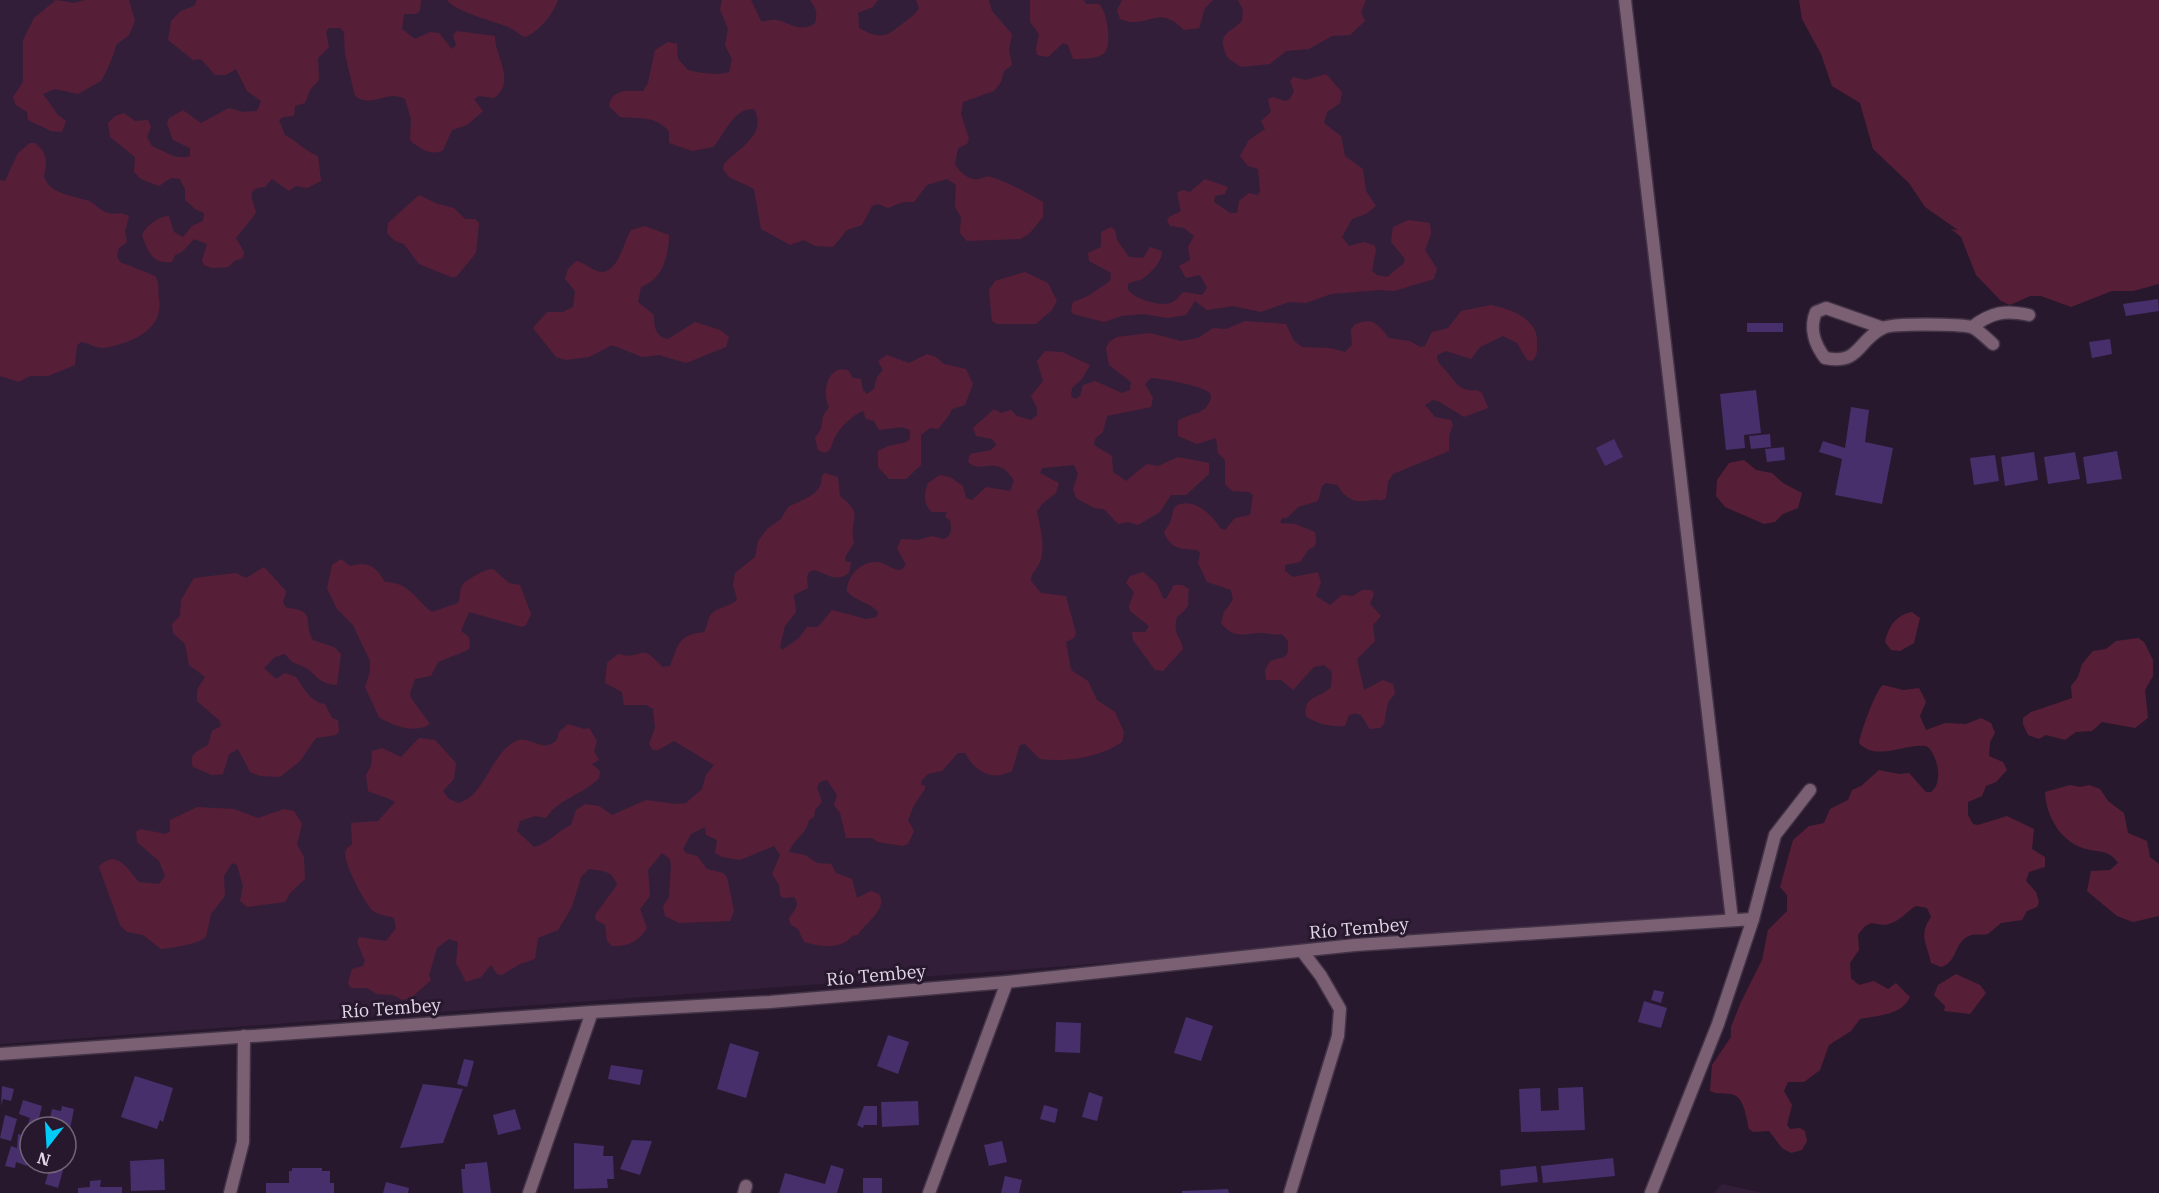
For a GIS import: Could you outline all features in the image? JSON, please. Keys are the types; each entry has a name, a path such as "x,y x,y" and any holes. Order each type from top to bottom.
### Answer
{"street":[{"path":"1625,0 1732,920"},
{"path":"1883,327 1852,356 1839,361 1825,358 1817,347 1812,321 1816,312 1826,308 1883,327 1905,325 1972,327 1993,344"},
{"path":"1972,327 1988,315 1999,312 2029,315"},
{"path":"1651,1193 1718,1024 1753,919 1775,835 1810,790"},
{"name":"Río Tembey","path":"0,1054 592,1012 770,1002 1007,982 1302,951 1753,919"},
{"path":"1290,1193 1338,1036 1340,1009 1321,976 1302,951"},
{"path":"929,1193 1007,982"},
{"path":"529,1193 592,1012"},
{"path":"230,1193 243,1142 244,1036"}],"shaded area":[{"path":"0,0 1630,0 1725,918 0,1044"},
{"path":"56,0 74,3 85,0 129,0 135,21 129,35 116,45 101,81 78,94 55,89 43,94 58,115 66,121 62,132 51,131 28,120 27,112 16,105 13,97 23,82 23,40 34,18"},
{"path":"197,0 421,0 420,11 416,14 404,14 402,29 415,39 430,32 439,33 452,49 456,45 453,35 457,31 495,36 503,68 504,84 494,98 479,96 474,99 483,111 467,125 452,130 443,150 435,153 426,151 410,140 411,119 405,99 392,96 367,101 355,96 345,54 344,32 340,28 329,28 326,32 329,47 318,58 319,80 310,90 305,103 295,106 294,116 283,117 279,120 285,135 318,156 321,181 307,188 296,186 289,191 272,179 265,187 254,190 252,196 256,213 236,238 244,252 243,258 234,261 229,267 212,268 204,265 202,260 207,244 194,239 182,252 175,255 172,262 160,261 152,256 146,247 142,235 146,228 153,222 169,216 174,232 183,237 192,226 203,221 204,213 185,200 185,189 180,179 171,178 159,186 141,179 134,172 135,157 110,137 108,123 115,116 124,113 135,121 148,120 151,127 147,137 152,146 171,155 185,157 190,156 190,148 173,140 167,123 169,118 183,110 201,123 229,108 243,112 257,111 261,101 247,91 236,69 226,75 215,75 201,59 193,60 168,40 171,21 181,11 194,6"},
{"path":"447,0 558,0 545,22 525,37 510,28 458,8"},
{"path":"722,0 751,0 761,21 776,20 805,27 815,23 816,19 816,11 810,0 878,0 873,7 858,13 859,28 884,35 915,14 919,8 916,0 989,0 992,11 1012,34 1009,50 1012,65 1004,71 1001,82 994,91 963,102 961,114 969,139 967,144 958,148 955,164 962,173 970,178 991,177 1043,202 1043,217 1029,234 1020,239 967,241 960,233 961,217 955,207 956,185 947,179 927,185 914,202 903,202 888,208 878,204 872,206 862,225 847,230 833,247 815,246 804,240 790,245 761,229 754,189 729,177 723,169 724,164 755,133 757,118 754,109 746,110 735,117 713,147 692,151 669,143 669,132 659,123 647,119 620,117 609,106 617,93 643,91 648,83 655,50 668,42 677,44 678,59 688,70 714,74 729,72 732,59 725,45 728,29 720,9"},
{"path":"1030,0 1084,0 1086,4 1099,4 1108,28 1105,52 1095,57 1073,59 1068,45 1063,43 1048,57 1037,55 1039,34 1030,22"},
{"path":"1122,0 1213,0 1205,8 1199,28 1184,30 1166,18 1159,17 1139,22 1120,19 1117,10"},
{"path":"1238,0 1366,0 1361,12 1365,21 1350,35 1332,36 1309,49 1286,51 1270,64 1241,67 1228,58 1223,44 1225,35 1242,21 1243,10"},
{"path":"1799,0 2159,0 2159,284 2133,291 2112,291 2071,307 2041,296 2030,296 2010,305 2001,301 1976,275 1961,237 1951,229 1958,230 1925,207 1909,183 1873,149 1860,103 1832,86 1821,54 1802,19"},
{"path":"1326,74 1342,92 1340,103 1327,112 1324,123 1341,136 1345,156 1363,169 1366,191 1376,206 1366,214 1352,219 1342,237 1349,246 1364,242 1374,245 1376,250 1372,271 1377,275 1387,277 1403,264 1405,259 1391,242 1393,227 1408,220 1430,223 1431,234 1425,250 1437,269 1434,279 1394,291 1331,294 1306,303 1289,302 1261,312 1233,306 1207,310 1195,301 1186,315 1167,318 1143,314 1121,316 1104,322 1073,314 1071,310 1073,302 1088,296 1110,281 1111,273 1089,261 1088,253 1101,247 1101,232 1111,227 1115,230 1117,240 1129,257 1143,258 1150,247 1162,251 1152,271 1142,279 1128,284 1128,290 1136,297 1149,302 1168,304 1184,292 1202,295 1207,288 1200,275 1186,278 1179,266 1190,260 1188,247 1194,236 1184,228 1170,226 1167,221 1169,217 1181,211 1177,193 1182,190 1190,192 1205,179 1228,187 1225,194 1215,196 1214,202 1230,213 1237,213 1239,201 1249,193 1257,195 1260,192 1258,169 1248,166 1240,156 1249,140 1265,129 1261,121 1271,112 1268,99 1273,97 1285,101 1290,99 1294,91 1290,81 1293,77 1306,80"},
{"path":"30,143 35,143 44,154 46,162 44,176 46,182 56,191 89,201 105,212 129,216 125,232 127,242 119,248 117,257 120,262 155,276 158,284 159,310 156,320 143,334 123,343 103,348 81,342 77,345 75,365 48,376 30,376 19,382 0,376 0,180 5,181 18,153"},
{"path":"419,195 438,204 454,208 465,219 475,219 479,223 476,253 456,277 419,264 404,244 395,241 387,233 388,223"},
{"path":"645,226 669,235 668,251 663,266 654,279 641,287 638,302 654,315 655,327 660,336 668,339 695,322 720,330 729,337 726,347 686,363 659,355 642,357 612,345 589,357 566,360 556,357 533,328 547,312 563,312 573,307 575,291 565,279 568,269 576,261 599,272 608,270 617,261 631,230"},
{"path":"1025,272 1048,283 1057,301 1052,310 1036,324 997,324 992,321 989,290 995,281"},
{"path":"1491,305 1515,312 1529,321 1536,335 1536,355 1532,361 1527,360 1517,343 1503,336 1480,347 1471,359 1446,351 1437,355 1440,364 1458,385 1482,393 1488,408 1464,417 1438,401 1433,400 1425,405 1435,417 1451,420 1453,425 1449,435 1449,451 1393,474 1388,482 1384,499 1356,501 1347,497 1337,485 1326,483 1322,486 1318,501 1298,507 1287,518 1282,518 1280,523 1295,524 1315,532 1314,547 1309,549 1300,562 1285,565 1285,571 1293,577 1318,572 1321,582 1316,596 1330,605 1342,595 1353,596 1362,590 1372,590 1374,594 1370,604 1381,616 1373,625 1375,641 1357,659 1364,690 1383,680 1393,684 1395,694 1388,702 1384,724 1380,728 1370,729 1362,717 1357,714 1349,715 1345,726 1324,724 1310,719 1306,716 1307,705 1313,698 1331,687 1332,672 1324,665 1314,667 1293,690 1281,680 1266,680 1265,670 1270,661 1285,657 1288,652 1288,641 1282,634 1233,633 1221,623 1224,612 1233,600 1231,590 1207,582 1198,563 1200,553 1197,550 1174,546 1164,532 1170,523 1174,508 1187,503 1206,512 1220,528 1225,530 1235,518 1250,515 1253,495 1249,492 1232,491 1225,484 1225,460 1218,453 1216,438 1197,444 1178,436 1178,421 1202,411 1209,404 1210,393 1190,385 1151,378 1145,384 1153,398 1151,407 1107,416 1103,432 1095,439 1094,445 1112,456 1113,472 1126,481 1147,464 1158,466 1178,457 1209,463 1209,474 1186,495 1171,495 1160,512 1138,525 1128,522 1118,524 1104,509 1094,508 1076,498 1073,489 1078,474 1074,465 1042,468 1040,473 1059,483 1056,493 1037,511 1042,535 1042,553 1031,581 1041,593 1066,596 1076,633 1074,638 1066,642 1071,670 1088,681 1097,700 1115,712 1124,732 1122,742 1093,755 1061,760 1040,759 1025,744 1020,745 1012,771 997,775 984,773 965,753 958,753 942,771 928,774 922,780 921,785 925,786 925,789 914,805 908,820 914,831 908,844 903,846 878,842 872,838 846,838 840,813 834,805 837,795 827,780 820,782 817,787 822,802 789,852 805,855 817,863 831,864 836,873 852,879 857,898 871,891 879,894 881,900 881,905 875,915 858,935 842,944 825,946 804,942 798,929 790,924 789,918 797,903 794,897 783,898 780,895 779,885 772,874 780,855 774,846 740,860 722,857 715,853 717,840 706,835 705,827 691,834 683,849 686,853 697,856 707,869 723,873 727,877 734,911 730,921 679,923 665,916 663,906 669,897 671,865 670,859 662,853 648,870 650,896 640,909 647,928 637,940 628,944 612,946 607,941 605,925 596,920 595,915 617,885 615,880 606,872 589,869 581,877 572,907 558,930 538,938 535,959 520,964 502,975 497,974 491,965 481,977 466,982 456,963 458,942 449,939 437,948 429,975 431,980 411,998 402,1000 393,995 377,994 367,988 351,988 348,983 352,969 363,966 365,961 357,942 359,937 386,941 396,928 394,918 377,913 369,906 354,881 345,855 346,850 352,844 351,823 378,821 395,802 368,791 366,775 371,766 372,751 382,748 401,757 419,738 435,740 456,763 454,779 443,791 449,799 459,803 468,799 475,792 499,756 514,742 525,740 546,745 557,740 559,732 568,724 584,729 589,728 597,741 594,751 599,760 592,764 600,771 599,778 586,789 564,801 546,818 535,816 520,821 517,831 534,847 545,843 571,825 576,810 585,804 599,806 612,815 646,800 675,804 686,803 702,789 706,775 714,765 674,741 658,750 653,750 649,744 655,728 653,709 646,705 624,705 622,692 605,683 607,663 618,654 645,653 662,667 670,666 677,647 683,639 704,632 711,614 737,600 733,584 735,573 755,557 758,541 767,529 781,519 788,507 818,490 825,473 838,477 840,496 854,513 854,543 845,557 846,562 851,562 849,573 835,578 814,570 809,572 808,588 794,595 796,612 785,626 780,646 782,650 799,638 807,627 818,627 832,610 866,619 877,617 878,612 875,609 847,591 856,570 866,564 878,562 901,570 906,565 897,548 901,539 918,540 932,536 944,539 949,535 951,526 950,520 945,517 947,512 932,512 927,506 925,495 928,483 940,475 950,477 963,486 966,498 972,500 986,487 1010,491 1014,480 1001,467 979,467 968,462 970,454 991,450 996,445 992,439 976,436 973,428 994,409 1001,413 1011,410 1017,416 1031,420 1037,415 1037,408 1031,396 1043,381 1037,361 1045,351 1062,352 1090,365 1082,379 1072,388 1071,396 1075,399 1080,396 1083,385 1095,381 1122,393 1130,390 1131,382 1109,365 1106,348 1109,342 1117,337 1150,333 1181,341 1198,338 1213,328 1226,329 1245,321 1286,324 1294,341 1302,347 1330,348 1345,352 1352,345 1351,330 1354,325 1370,321 1378,325 1389,338 1410,341 1420,347 1425,346 1432,332 1448,328 1461,311"},
{"path":"927,354 936,357 944,364 966,369 973,384 965,405 952,409 938,429 930,428 921,435 921,465 906,479 889,479 878,467 878,451 888,446 907,442 910,438 910,430 902,427 879,430 874,421 866,419 863,411 843,425 828,451 825,453 818,450 815,438 829,407 826,388 835,371 848,370 853,378 861,379 863,390 867,394 874,389 877,377 883,370 878,361 887,355 909,363"},
{"path":"1744,460 1756,470 1772,473 1783,483 1802,493 1798,508 1783,514 1775,522 1764,524 1725,507 1716,496 1717,480 1729,463"},
{"path":"341,559 350,566 362,564 371,566 385,582 401,585 412,592 432,612 458,603 463,584 481,572 493,569 509,583 520,585 531,614 526,625 522,627 469,612 461,631 469,637 468,650 438,662 431,676 415,679 410,693 411,698 430,724 412,729 397,726 379,717 365,687 370,672 370,661 353,625 337,609 327,588 332,565"},
{"path":"264,567 286,591 283,602 285,606 303,611 306,615 313,640 334,647 341,654 337,685 321,680 309,670 292,662 285,654 275,657 264,668 276,679 285,673 296,677 312,698 325,704 332,718 338,720 339,731 336,735 316,738 300,761 280,777 260,776 250,772 238,749 229,754 223,774 212,775 193,767 192,758 195,753 208,745 212,731 221,726 220,721 197,701 197,690 205,677 189,665 185,644 173,633 172,624 180,616 181,600 194,578 236,573 246,578"},
{"path":"1143,572 1157,584 1163,598 1166,599 1174,585 1182,585 1189,589 1188,604 1177,617 1176,623 1176,632 1183,649 1163,671 1155,670 1133,640 1132,632 1145,632 1149,626 1130,611 1129,606 1134,592 1126,583 1130,576"},
{"path":"1912,612 1920,618 1914,643 1900,651 1891,650 1885,642 1888,631 1897,619"},
{"path":"2138,638 2144,642 2153,660 2153,676 2145,690 2148,718 2135,728 2102,722 2092,731 2076,732 2065,740 2046,735 2039,739 2028,735 2023,718 2031,712 2072,698 2071,686 2078,677 2082,664 2093,651 2106,649 2116,641"},
{"path":"1883,685 1903,690 1919,688 1926,702 1920,716 1926,730 1945,723 1966,724 1981,718 1991,723 1995,733 1990,742 1989,756 2003,762 2007,770 1996,782 1986,786 1982,796 1968,802 1968,815 1973,824 1978,825 2007,816 2034,829 2032,849 2045,857 2045,867 2029,872 2026,881 2036,892 2039,902 2037,907 2027,911 2022,920 2001,923 1988,934 1971,935 1964,939 1950,961 1941,967 1931,963 1926,945 1925,929 1931,917 1927,908 1916,906 1892,923 1882,925 1871,923 1863,928 1858,935 1859,950 1850,963 1851,978 1859,985 1874,981 1888,989 1896,983 1910,997 1901,1008 1895,1011 1860,1019 1851,1031 1829,1045 1820,1070 1804,1082 1788,1082 1784,1091 1792,1105 1787,1125 1790,1129 1800,1128 1805,1131 1807,1141 1802,1150 1791,1153 1782,1148 1769,1131 1753,1132 1749,1129 1744,1110 1737,1097 1710,1091 1712,1065 1731,1037 1731,1027 1741,1002 1762,960 1768,930 1787,911 1787,895 1780,887 1793,840 1809,826 1824,823 1830,809 1848,800 1852,790 1861,786 1879,770 1899,774 1909,773 1926,792 1931,792 1938,781 1936,760 1926,746 1882,752 1866,748 1859,743 1865,722"},
{"path":"2070,785 2080,787 2089,785 2100,789 2108,801 2124,813 2128,833 2147,841 2150,857 2159,864 2159,916 2133,922 2117,916 2087,891 2091,871 2110,870 2118,863 2109,854 2080,847 2071,842 2052,820 2045,792"},
{"path":"197,807 234,809 258,818 284,809 294,811 302,824 297,844 304,857 305,879 290,893 285,902 247,907 240,901 243,886 237,865 232,863 224,876 225,896 211,914 206,937 192,944 161,949 143,935 127,932 120,925 99,867 105,861 116,860 122,863 139,882 159,884 165,876 159,861 137,842 136,832 140,829 166,834 170,831 170,820"},
{"path":"1956,974 1980,985 1986,993 1970,1014 1944,1011 1945,1006 1934,995 1938,985"},
{"path":"1722,1184 1763,1193 1714,1193"}],"building":[{"path":"2158,299 2159,311 2126,316 2123,304"},
{"path":"1747,323 1783,323 1783,332 1747,332"},
{"path":"2110,339 2112,354 2092,358 2089,342"},
{"path":"1756,390 1761,433 1744,435 1745,448 1726,450 1720,394"},
{"path":"1851,407 1869,410 1865,442 1893,448 1882,504 1835,495 1842,459 1819,452 1823,441 1845,448"},
{"path":"1770,434 1771,447 1751,449 1749,436"},
{"path":"1614,439 1623,457 1605,466 1596,448"},
{"path":"1784,447 1785,460 1767,462 1765,449"},
{"path":"2117,451 2122,479 2087,484 2083,457"},
{"path":"2034,452 2038,480 2005,486 2001,457"},
{"path":"2075,452 2080,479 2048,484 2044,457"},
{"path":"1995,455 1999,481 1974,485 1970,458"},
{"path":"1654,990 1664,992 1661,1003 1651,1000"},
{"path":"1644,1001 1667,1008 1661,1028 1638,1022"},
{"path":"1186,1017 1213,1026 1201,1061 1174,1053"},
{"path":"1056,1022 1081,1023 1080,1053 1055,1052"},
{"path":"888,1035 909,1042 898,1074 877,1066"},
{"path":"730,1043 759,1052 746,1098 717,1089"},
{"path":"464,1059 474,1061 467,1087 457,1084"},
{"path":"611,1065 643,1070 640,1085 608,1079"},
{"path":"135,1076 173,1088 163,1122 160,1120 157,1129 121,1117"},
{"path":"423,1084 463,1089 443,1143 400,1148"},
{"path":"2,1086 14,1089 11,1101 3,1099 1,1106"},
{"path":"1583,1087 1585,1130 1521,1132 1519,1089 1540,1088 1541,1111 1559,1110 1558,1088"},
{"path":"1089,1092 1103,1097 1097,1121 1082,1117"},
{"path":"23,1100 42,1106 40,1115 19,1114"},
{"path":"918,1101 919,1125 882,1127 881,1102"},
{"path":"1044,1105 1058,1109 1055,1123 1040,1119"},
{"path":"62,1106 74,1109 73,1115 51,1115 52,1109 61,1111"},
{"path":"864,1106 877,1106 877,1125 864,1125 863,1128 857,1125"},
{"path":"515,1109 521,1129 498,1135 493,1115"},
{"path":"5,1115 17,1119 11,1141 0,1138"},
{"path":"18,1134 18,1163 16,1162 15,1168 5,1166 11,1146 17,1148"},
{"path":"632,1140 652,1141 640,1175 620,1169"},
{"path":"1002,1141 1007,1162 989,1166 984,1145"},
{"path":"574,1143 604,1146 603,1156 613,1156 614,1179 607,1179 608,1188 574,1189"},
{"path":"1613,1158 1615,1176 1543,1183 1541,1166"},
{"path":"164,1159 165,1190 131,1191 130,1161"},
{"path":"487,1162 491,1193 463,1193 461,1169 465,1169 465,1164"},
{"path":"831,1165 844,1169 837,1193 779,1193 785,1173 825,1184"},
{"path":"1536,1166 1538,1182 1501,1186 1500,1170"},
{"path":"292,1168 322,1168 322,1171 330,1171 330,1183 334,1183 334,1193 266,1193 266,1183 289,1183 289,1171 292,1171"},
{"path":"48,1175 62,1175 58,1188 45,1184"},
{"path":"1005,1176 1022,1180 1019,1193 1001,1193"},
{"path":"863,1178 882,1178 882,1193 863,1193"},
{"path":"101,1180 100,1187 122,1187 122,1193 78,1193 78,1188 90,1187 90,1181"},
{"path":"386,1182 409,1188 408,1193 383,1193"},
{"path":"1228,1189 1229,1193 1182,1193 1182,1191"}]}
